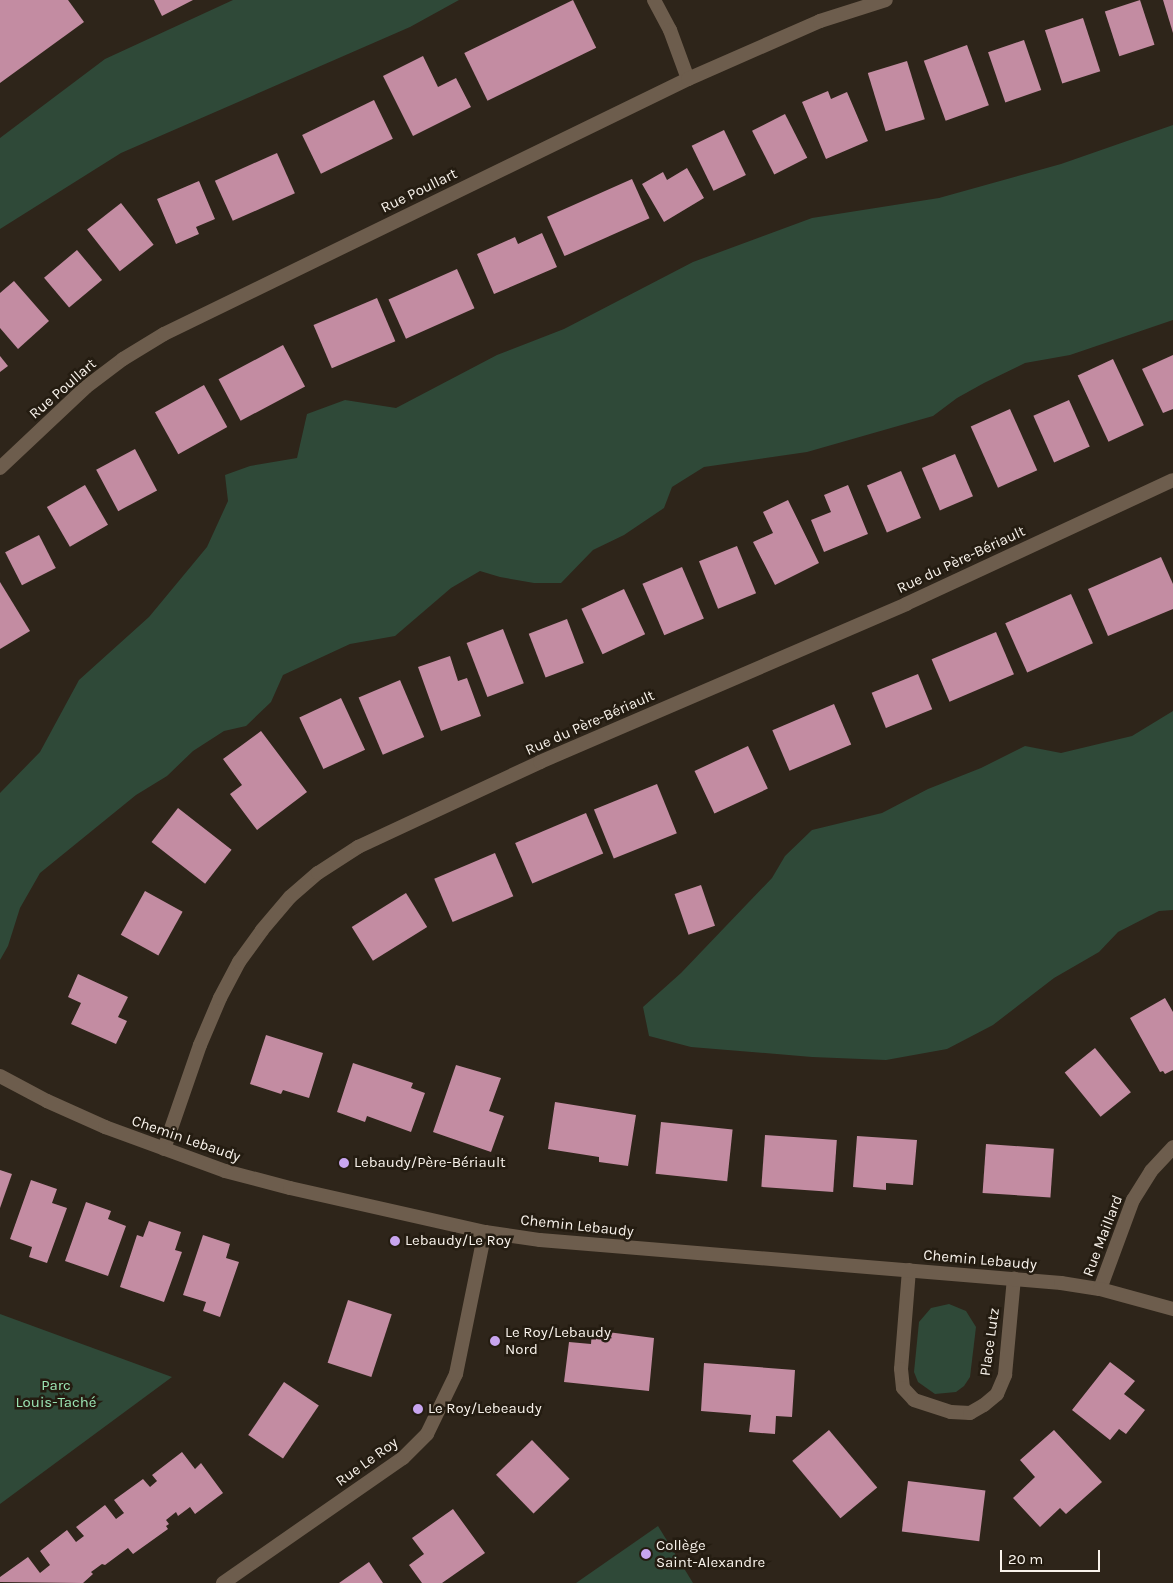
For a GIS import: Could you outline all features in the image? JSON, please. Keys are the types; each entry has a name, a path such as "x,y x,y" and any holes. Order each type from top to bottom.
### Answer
{"street":[{"path":"654,0 670,30 688,79"},
{"name":"Rue Poullart","path":"0,468 86,387 123,359 164,334 688,79 820,22 886,0"},
{"name":"Rue du Père-Bériault","path":"164,1149 200,1045 220,998 239,962 262,930 290,897 326,868 358,847 540,762 906,604 1173,480"},
{"name":"Chemin Lebaudy","path":"0,1076 55,1105 105,1127 225,1171 290,1188 485,1232 540,1240 1014,1278 1100,1289 1173,1309"},
{"name":"Rue Maillard","path":"1100,1289 1133,1200 1151,1171 1173,1147"},
{"name":"Rue Le Roy","path":"222,1583 403,1458 427,1434 456,1374 485,1232"},
{"name":"Place Lutz","path":"909,1270 901,1369 903,1388 914,1400 951,1412 970,1413 984,1406 997,1394 1005,1375 1014,1278"}],"green space":[{"path":"233,0 459,0 410,27 121,153 0,229 0,138 105,59"},
{"path":"1173,125 1173,320 1070,355 1025,363 957,398 933,416 807,452 704,467 672,487 664,508 624,535 593,550 561,583 534,583 500,577 480,571 451,588 395,636 350,644 283,675 271,702 246,726 224,731 193,751 167,776 136,795 40,873 20,908 8,946 0,960 0,793 40,752 79,680 149,617 207,547 228,501 225,475 250,466 297,458 307,414 345,400 396,408 497,355 564,329 693,262 812,218 939,198 1061,164"},
{"path":"1173,711 1173,910 1159,911 1118,932 1099,952 1054,978 993,1025 947,1049 886,1060 812,1057 691,1047 649,1036 643,1007 681,973 772,878 785,856 812,830 882,813 928,789 981,768 1025,746 1061,753 1132,736"},
{"path":"949,1304 966,1311 976,1327 970,1377 964,1386 956,1392 935,1394 918,1382 914,1372 919,1322 931,1308"},
{"name":"Parc Louis-Taché","path":"0,1314 172,1377 0,1504"},
{"name":"Collège Saint-Alexandre","path":"658,1526 693,1583 576,1583"}],"building":[{"path":"0,0 68,0 84,22 0,83"},
{"path":"154,0 193,0 162,16"},
{"path":"573,0 596,48 487,101 464,53"},
{"path":"1140,0 1155,45 1119,56 1105,11"},
{"path":"1163,0 1173,0 1173,33"},
{"path":"1083,18 1100,71 1062,84 1045,30"},
{"path":"1024,40 1041,90 1005,102 988,52"},
{"path":"967,45 989,105 946,121 924,61"},
{"path":"423,56 438,87 456,78 471,107 413,136 383,76"},
{"path":"907,61 925,119 886,131 868,73"},
{"path":"828,91 831,99 847,92 868,141 826,159 802,102"},
{"path":"374,100 393,139 321,174 302,135"},
{"path":"785,114 807,158 774,174 752,131"},
{"path":"724,130 746,175 714,191 692,146"},
{"path":"277,153 295,193 233,221 215,181"},
{"path":"687,168 704,198 664,222 642,184 663,172 667,180"},
{"path":"632,179 649,218 565,256 547,217"},
{"path":"199,181 215,219 196,227 199,234 176,244 157,199"},
{"path":"121,203 154,245 120,271 87,229"},
{"path":"542,233 557,267 494,294 477,254 515,237 518,244"},
{"path":"77,250 102,280 69,308 44,278"},
{"path":"457,269 474,308 406,339 388,300"},
{"path":"14,281 49,321 18,349 0,328 0,293"},
{"path":"377,298 395,341 332,368 313,325"},
{"path":"283,345 305,386 241,421 219,379"},
{"path":"1173,355 1173,409 1163,413 1142,369"},
{"path":"0,356 8,366 0,372"},
{"path":"1113,359 1144,425 1109,442 1078,375"},
{"path":"204,385 227,427 178,454 155,412"},
{"path":"1069,400 1090,447 1054,462 1033,416"},
{"path":"1010,409 1037,470 998,488 971,426"},
{"path":"135,449 157,490 118,511 96,470"},
{"path":"955,454 973,496 940,510 922,468"},
{"path":"901,471 921,518 887,532 867,485"},
{"path":"85,485 108,525 70,547 47,507"},
{"path":"848,485 868,534 824,552 811,520 831,512 824,495"},
{"path":"788,500 819,563 775,585 753,542 773,533 763,512"},
{"path":"39,535 56,568 22,585 5,552"},
{"path":"737,546 756,593 718,609 699,561"},
{"path":"1161,557 1173,584 1173,609 1108,636 1088,589"},
{"path":"682,567 704,619 664,635 642,584"},
{"path":"0,582 30,631 0,649"},
{"path":"624,589 645,634 603,654 581,609"},
{"path":"1071,594 1093,643 1027,673 1005,623"},
{"path":"567,619 584,663 546,678 529,634"},
{"path":"503,629 524,683 487,697 467,643"},
{"path":"996,632 1014,674 950,702 932,659"},
{"path":"450,656 458,681 467,678 481,716 441,731 418,667"},
{"path":"918,674 932,709 886,728 872,693"},
{"path":"400,680 424,737 383,755 359,698"},
{"path":"341,698 365,750 323,769 299,717"},
{"path":"834,704 851,745 790,771 772,730"},
{"path":"261,731 307,792 257,830 230,794 242,785 223,759"},
{"path":"748,746 768,789 714,814 695,771"},
{"path":"657,784 677,833 614,859 594,809"},
{"path":"178,808 232,850 205,884 152,842"},
{"path":"586,813 603,854 532,884 515,843"},
{"path":"495,853 513,896 453,922 434,879"},
{"path":"701,885 715,926 689,935 675,894"},
{"path":"145,891 183,912 158,956 121,935"},
{"path":"406,893 427,927 373,961 352,927"},
{"path":"78,974 128,997 118,1017 127,1021 116,1044 71,1024 81,1003 68,997"},
{"path":"1165,998 1173,1012 1173,1070 1165,1074 1163,1071 1160,1072 1130,1018"},
{"path":"266,1035 323,1053 309,1098 283,1090 281,1094 250,1084"},
{"path":"1095,1048 1131,1092 1101,1117 1065,1073"},
{"path":"353,1063 413,1083 411,1088 425,1093 411,1132 367,1116 365,1122 337,1112"},
{"path":"456,1065 501,1078 489,1111 504,1116 491,1152 433,1132"},
{"path":"555,1102 636,1115 628,1166 599,1162 599,1157 548,1149"},
{"path":"661,1122 733,1130 727,1181 656,1174"},
{"path":"765,1135 837,1140 833,1192 761,1187"},
{"path":"857,1136 917,1140 913,1185 886,1183 886,1190 853,1187"},
{"path":"986,1144 1054,1149 1050,1198 983,1193"},
{"path":"0,1170 12,1174 0,1208"},
{"path":"31,1180 57,1189 52,1203 67,1208 47,1263 29,1257 32,1247 10,1239"},
{"path":"86,1202 111,1211 108,1219 126,1226 108,1276 65,1261"},
{"path":"149,1221 181,1232 175,1250 182,1252 164,1302 120,1287 137,1235 143,1237"},
{"path":"203,1235 230,1244 226,1258 239,1262 220,1317 203,1311 206,1302 183,1295"},
{"path":"348,1300 392,1314 371,1377 328,1363"},
{"path":"592,1330 654,1338 649,1391 564,1382 569,1342 591,1344"},
{"path":"1110,1362 1135,1381 1124,1394 1145,1410 1126,1434 1119,1429 1110,1440 1072,1410"},
{"path":"704,1363 795,1370 792,1417 776,1416 775,1434 749,1432 751,1415 701,1411"},
{"path":"284,1382 319,1405 283,1459 248,1435"},
{"path":"829,1430 877,1487 840,1518 792,1461"},
{"path":"1054,1430 1102,1482 1066,1514 1060,1508 1040,1527 1013,1498 1035,1477 1020,1460"},
{"path":"532,1440 570,1479 534,1514 496,1475"},
{"path":"182,1452 195,1469 201,1463 223,1493 195,1514 190,1507 178,1516 176,1512 166,1520 169,1524 166,1526 168,1529 133,1554 128,1548 105,1565 102,1564 91,1572 93,1574 83,1583 0,1582 0,1577 28,1557 40,1573 50,1565 40,1551 67,1530 76,1542 84,1536 76,1527 105,1505 116,1519 124,1513 114,1500 143,1479 150,1487 157,1481 152,1475"},
{"path":"908,1481 985,1491 979,1541 902,1532"},
{"path":"453,1509 485,1553 442,1583 422,1583 409,1565 424,1554 412,1538"},
{"path":"369,1562 383,1583 339,1583"}],"place":[{"name":"Lebaudy/Père-Bériault","path":"344,1163"},
{"name":"Lebaudy/Le Roy","path":"395,1241"},
{"name":"Le Roy/Lebaudy Nord","path":"495,1341"},
{"name":"Le Roy/Lebeaudy","path":"418,1409"},
{"name":"Collège Saint-Alexandre","path":"646,1554"}]}
